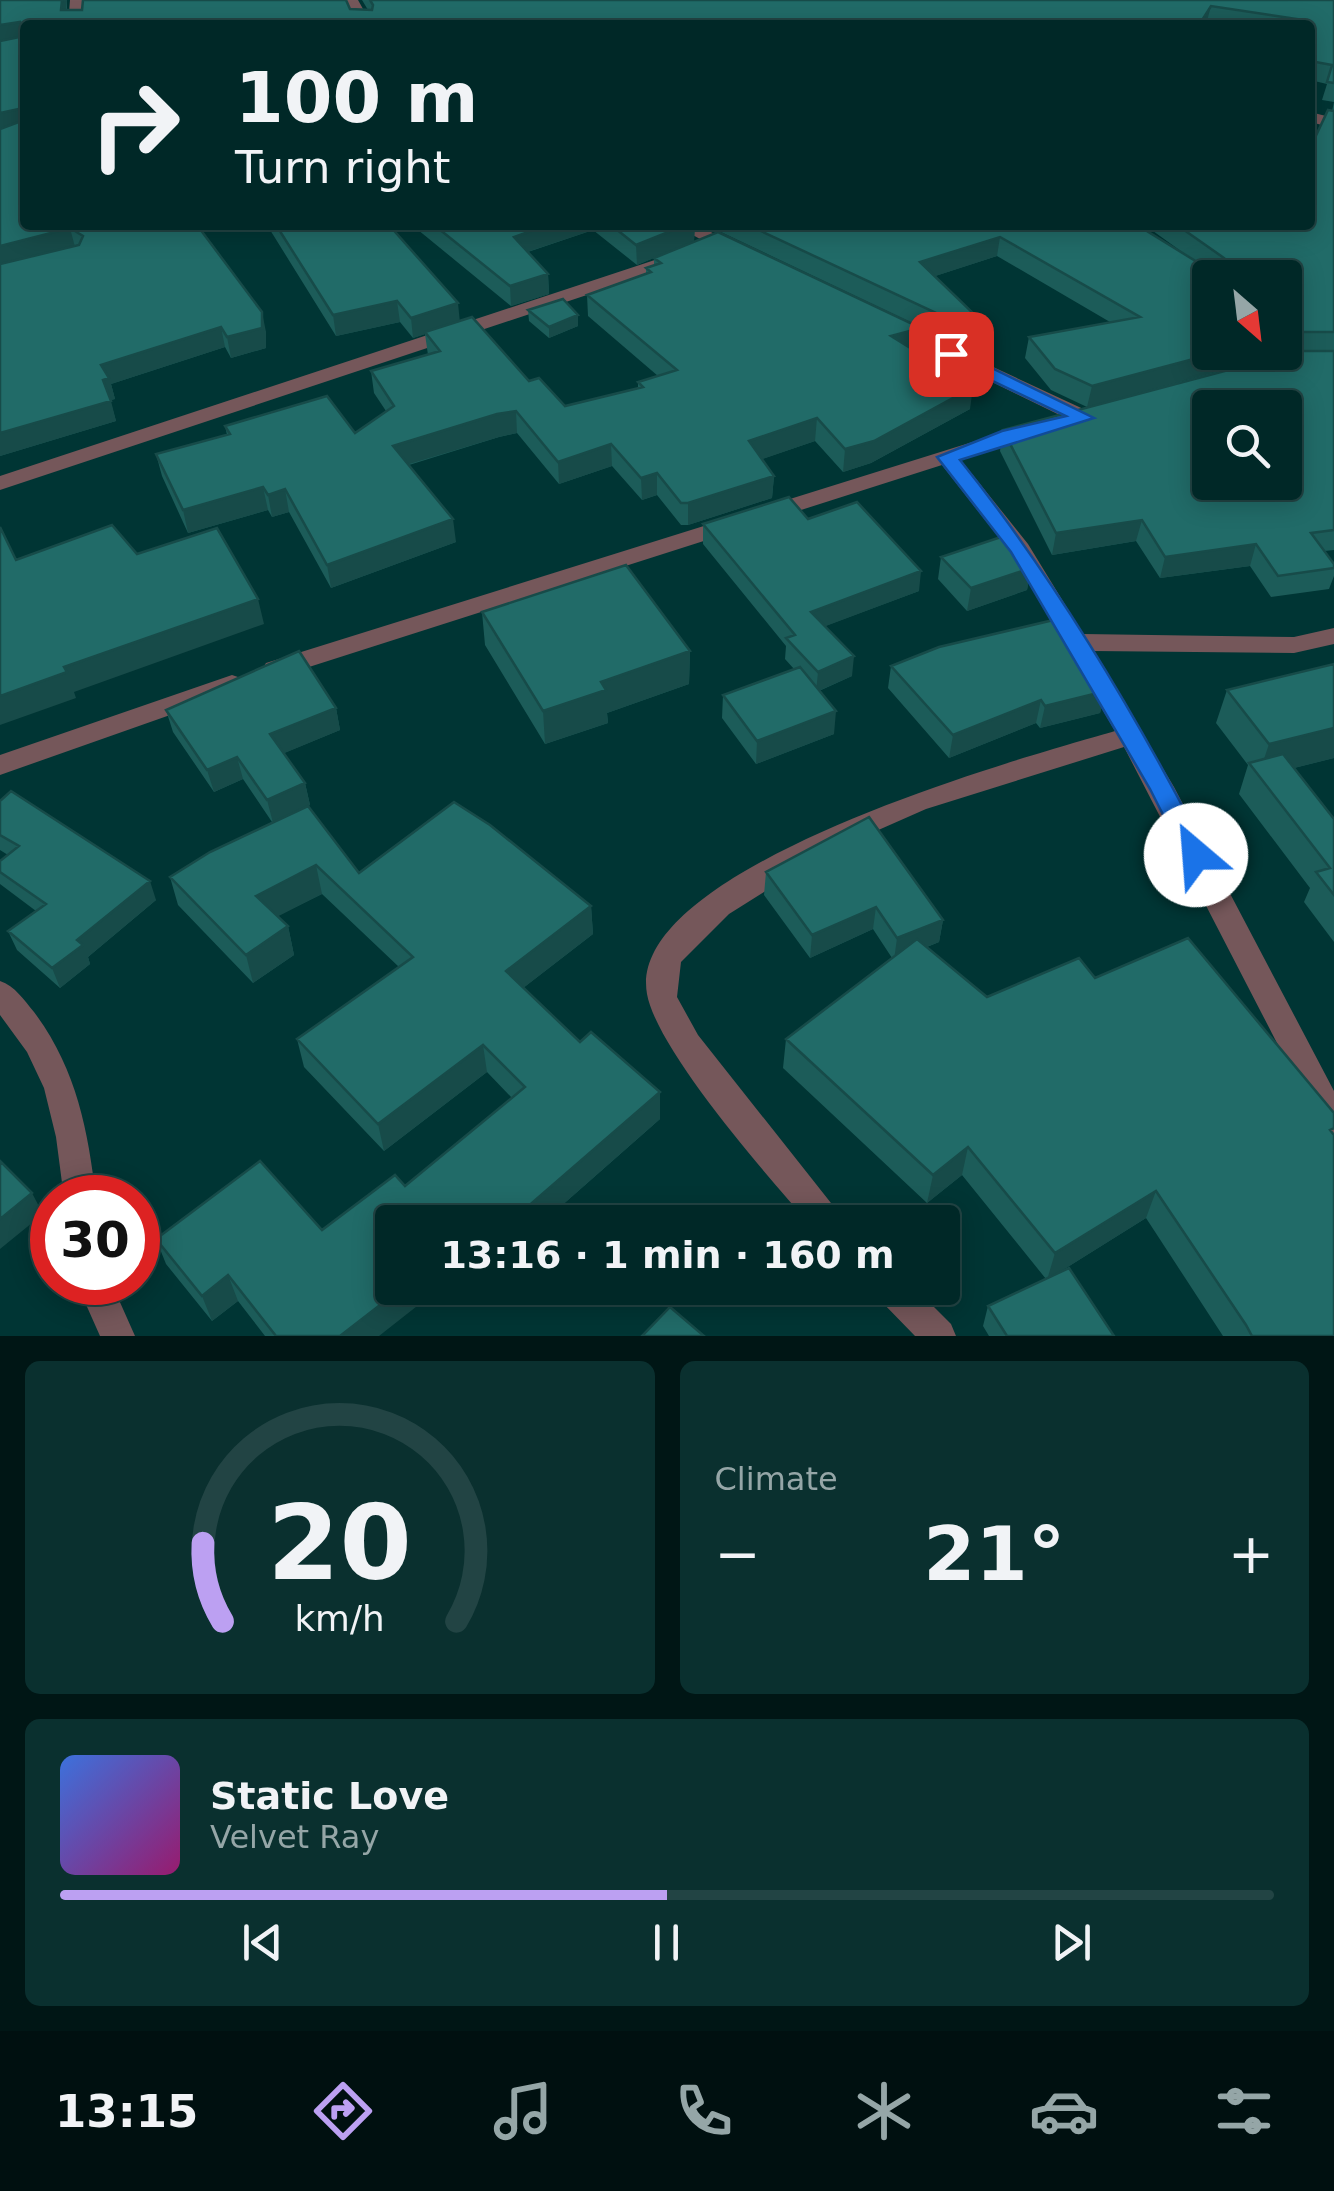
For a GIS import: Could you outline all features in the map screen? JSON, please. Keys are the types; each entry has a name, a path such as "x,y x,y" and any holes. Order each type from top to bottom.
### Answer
{"street":[{"path":"693,230 753,259"},
{"path":"0,483 635,276 718,242"},
{"path":"0,765 278,668 1009,435 1093,416 875,318"},
{"path":"947,457 1020,549 1131,736 1334,1122"},
{"path":"1076,642 1294,645 1334,636"},
{"path":"815,1205 682,1038 662,996 664,959 698,922 816,842 911,801 1131,736"},
{"path":"0,993 53,1062 72,1120 78,1175"},
{"path":"103,1305 118,1336"},
{"path":"909,1305 939,1336"}],"building":[{"path":"0,0 62,0 61,10 82,10 83,0 346,0 350,9 372,10 370,0 1334,0 1334,83 1327,82 1332,65 1315,62 1315,20 1211,6 1202,20 20,20 0,25"},
{"path":"20,37 20,111 0,113 0,41"},
{"path":"1328,110 1334,111 1334,332 1302,332 1302,260 1223,260 1184,230 1315,230 1315,138"},
{"path":"20,122 20,230 62,230 0,246 0,129"},
{"path":"73,230 201,230 262,312 262,328 227,337 221,327 101,365 109,378 103,380 111,401 0,433 0,264 79,245 83,236"},
{"path":"279,230 393,230 458,303 411,318 397,301 333,315"},
{"path":"440,230 534,230 514,237 548,274 510,286"},
{"path":"617,230 674,230 636,245"},
{"path":"759,230 1145,230 1194,260 1192,359 1092,386 1055,369 1029,337 1140,317 1000,237 920,262 975,315 953,321"},
{"path":"718,232 921,328 891,336 973,387 874,441 845,449 817,418 749,441 774,476 688,503 681,503 657,473 641,478 611,444 558,462 516,411 497,414 393,446 453,519 327,565 285,489 268,495 263,487 183,510 156,454 230,434 225,426 327,396 355,433 394,406 371,371 440,351 425,332 472,317 529,381 539,378 565,406 643,387 638,382 677,370 587,295 651,272 646,268 661,263 654,258"},
{"path":"563,299 578,315 549,327 528,310"},
{"path":"1302,351 1334,351 1334,530 1311,533 1334,568 1278,576 1256,544 1165,557 1142,520 1056,533 1003,430 1229,370 1302,370"},
{"path":"789,497 808,519 857,502 921,571 811,612 854,656 818,672 786,638 795,635 703,524"},
{"path":"112,525 137,554 217,528 258,599 64,667 67,672 0,696 0,527 16,560"},
{"path":"1001,537 1031,568 971,588 941,557"},
{"path":"626,565 690,651 601,682 606,690 543,711 482,612"},
{"path":"1062,618 1106,691 1045,706 1041,700 953,735 891,666 939,647"},
{"path":"299,651 336,708 270,734 305,783 267,800 237,757 207,770 166,710"},
{"path":"1334,664 1334,728 1269,744 1227,690"},
{"path":"800,667 836,711 757,741 723,695"},
{"path":"1283,754 1334,819 1334,895 1316,872 1330,868 1249,763"},
{"path":"11,791 150,881 77,940 83,945 52,968 8,931 46,904 0,872 0,861 19,846 0,835 0,801"},
{"path":"454,802 490,825 591,906 506,971 580,1042 591,1032 660,1092 530,1205 375,1205 375,1305 380,1305 340,1336 276,1336 228,1275 202,1296 160,1244 160,1236 260,1161 322,1230 395,1175 405,1186 525,1087 483,1045 378,1124 297,1039 413,957 316,865 256,896 288,926 246,955 170,877 210,852 308,806 359,873"},
{"path":"869,817 943,920 897,938 876,907 812,935 766,872"},
{"path":"1188,938 1334,1113 1334,1128 1330,1130 1334,1135 1334,1336 1252,1336 1156,1191 1055,1253 968,1147 933,1175 786,1039 917,939 987,997 1079,958 1095,978"},
{"path":"0,1161 30,1195 0,1219"},
{"path":"1069,1268 1114,1336 1007,1336 988,1306"},
{"path":"670,1307 704,1336 642,1336"}],"route":[{"path":"951,354 1084,418 1009,435 947,457 982,496 1020,549 1161,787 1196,855"}]}
